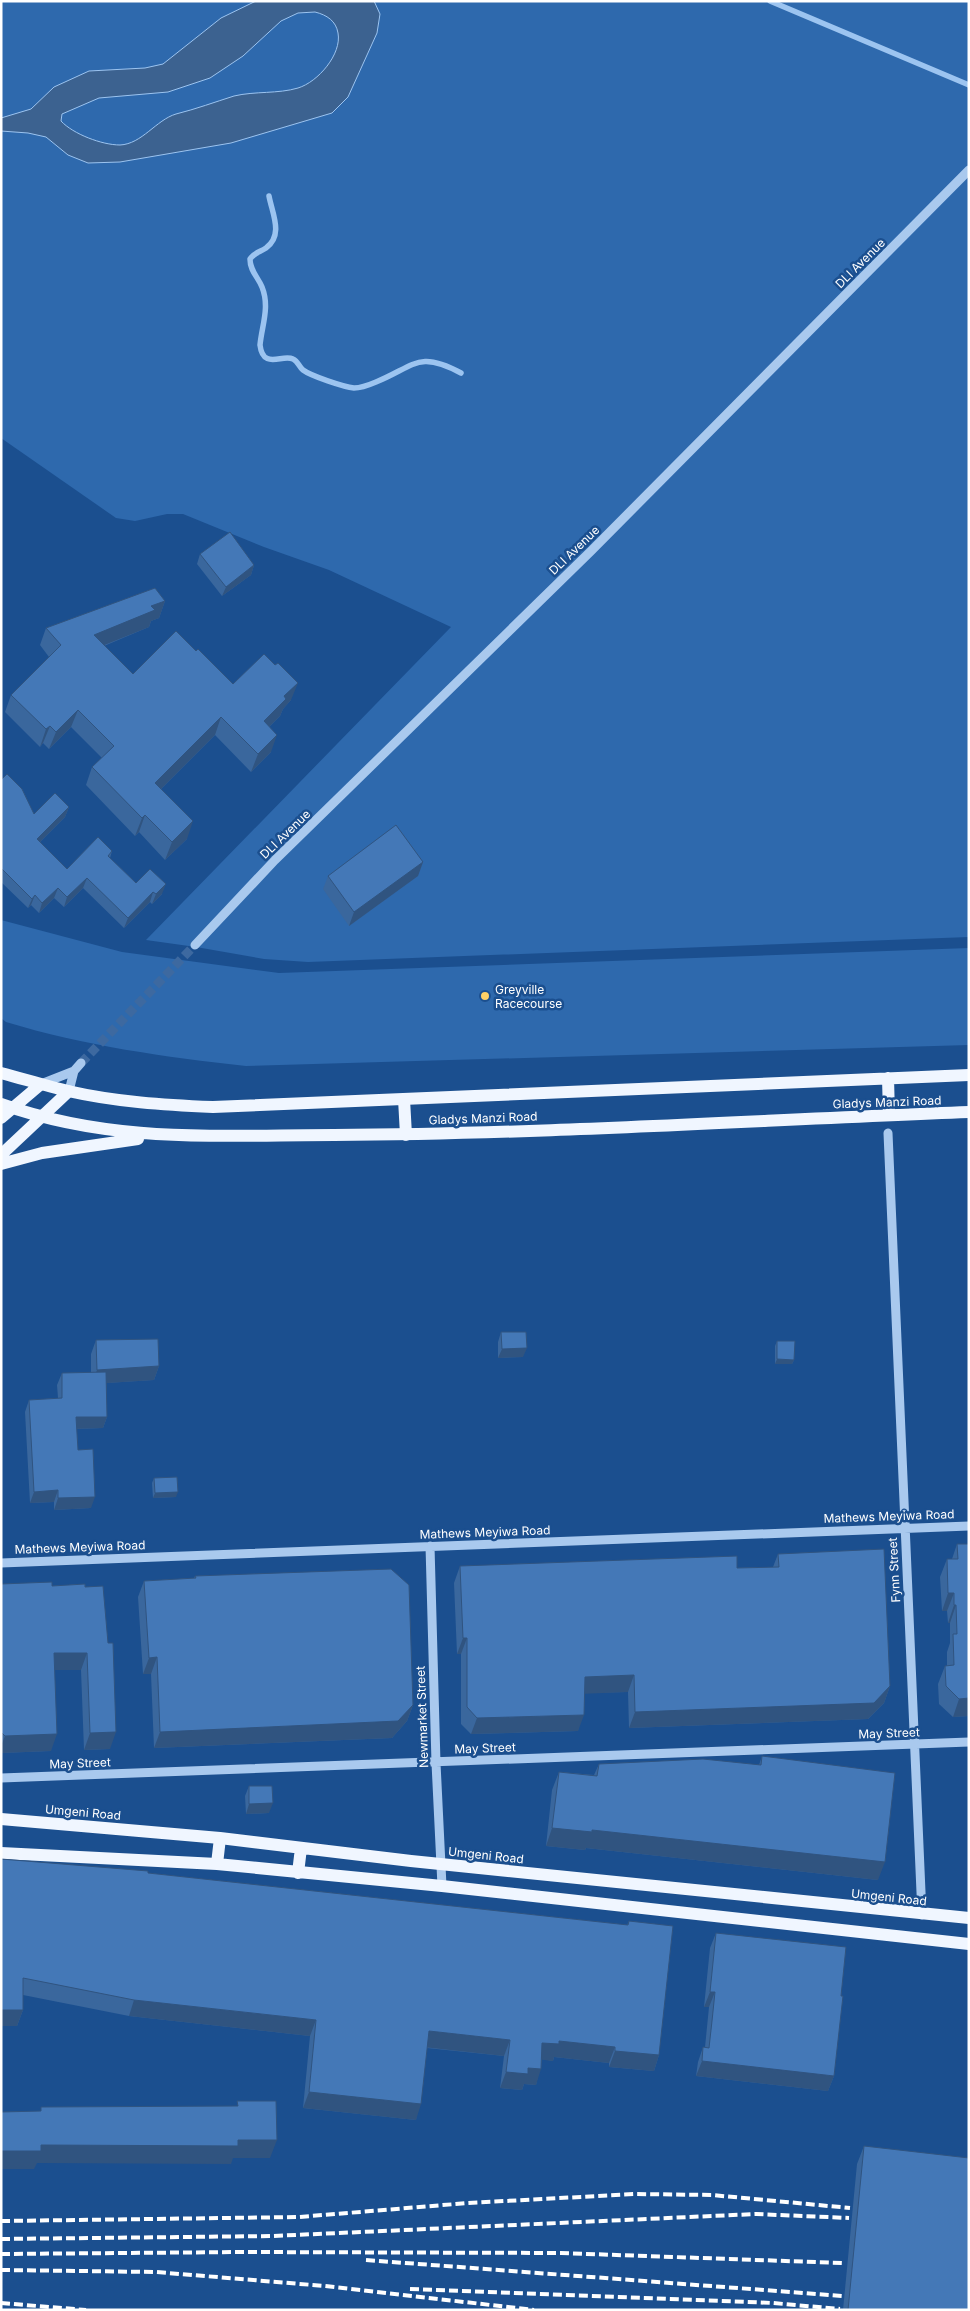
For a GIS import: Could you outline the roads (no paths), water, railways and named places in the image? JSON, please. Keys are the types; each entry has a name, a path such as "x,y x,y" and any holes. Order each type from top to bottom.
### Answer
{"main road":[{"name":"Gladys Manzi Road","path":"1,1073 69,1091 159,1104 213,1107 969,1075"},
{"path":"888,1078 889,1116"},
{"path":"1,1118 7,1106 41,1084"},
{"path":"1,1155 69,1091"},
{"path":"404,1099 406,1135"},
{"name":"Gladys Manzi Road","path":"7,1106 66,1123 158,1136 406,1135 969,1112"},
{"path":"1,1164 42,1153 158,1136"},
{"name":"Umgeni Road","path":"1,1819 220,1838 441,1864 922,1915 969,1918"},
{"path":"217,1864 220,1838"},
{"path":"298,1873 301,1848"},
{"path":"1,1853 217,1864 442,1886 969,1944"},
{"path":"355,1878 357,1855"}],"street":[{"name":"DLI Avenue","path":"195,945 275,860 591,552 969,170"},
{"path":"69,1091 74,1072 81,1063"},
{"path":"41,1084 74,1072"},
{"name":"Fynn Street","path":"888,1133 922,1915"},
{"name":"Mathews Meyiwa Road","path":"1,1563 969,1526"},
{"name":"Newmarket Street","path":"430,1546 436,1763 442,1886"},
{"name":"May Street","path":"1,1778 969,1742"}],"waterway":[{"path":"770,1 969,85"},
{"path":"269,196 276,230 274,237 266,248 250,259 251,267 264,294 265,316 260,345 265,357 269,359 293,359 307,372 328,381 354,388 368,385 417,363 435,362 461,373"}],"tunnel":[{"path":"81,1063 195,945"}],"railway":[{"path":"1,2221 299,2217 468,2203 635,2194 712,2195 850,2208"},
{"path":"1,2239 273,2236 756,2214 849,2218"},
{"path":"1,2254 244,2252 561,2253 842,2263"},
{"path":"366,2260 843,2296"},
{"path":"1,2270 156,2272 325,2286 534,2310"},
{"path":"410,2289 773,2303 840,2309"},
{"path":"1,2303 86,2310"}],"place":[{"name":"Greyville Racecourse","path":"485,996"}]}
